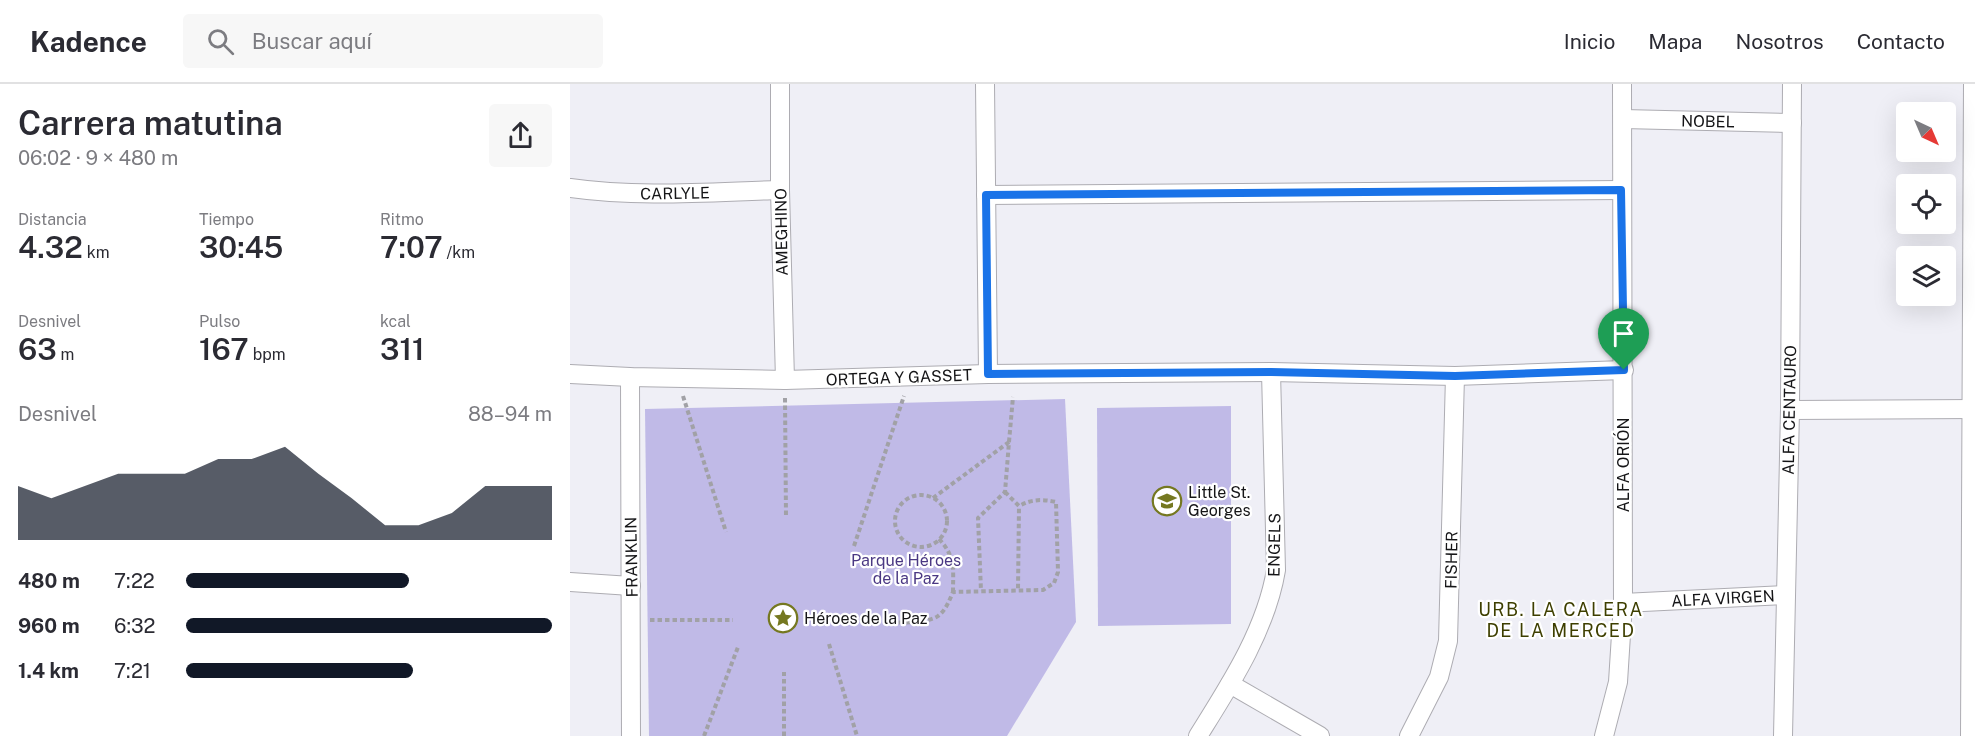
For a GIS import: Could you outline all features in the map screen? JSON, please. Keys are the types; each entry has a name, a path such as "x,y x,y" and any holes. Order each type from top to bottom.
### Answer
{"street":[{"name":"AMEGHINO","path":"780,84 785,380"},
{"path":"985,84 988,374"},
{"name":"ALFA ORIÓN","path":"1604,736 1618,682 1623,603 1622,84"},
{"name":"ALFA CENTAURO","path":"1783,736 1790,410 1792,84"},
{"path":"1970,736 1973,84"},
{"name":"NOBEL","path":"1623,119 1792,123"},
{"name":"CARLYLE","path":"570,188 603,193 639,194 780,190"},
{"path":"986,195 1621,190"},
{"name":"ORTEGA Y GASSET","path":"570,374 678,379 785,380 988,374 1271,372 1455,376 1624,370"},
{"name":"ENGELS","path":"1198,736 1230,684 1272,594 1276,570 1271,372"},
{"name":"FISHER","path":"1408,736 1439,677 1448,641 1455,376"},
{"name":"FRANKLIN","path":"630,377 631,736"},
{"path":"1790,410 1973,409"},
{"path":"570,582 631,586"},
{"name":"ALFA VIRGEN","path":"1623,603 1786,595"},
{"path":"1230,684 1320,736"}],"path":[{"path":"854,546 910,376"},
{"path":"678,379 726,532"},
{"path":"785,380 786,517"},
{"path":"981,591 978,518 1005,492 1013,397"},
{"path":"933,498 1009,442"},
{"path":"1005,492 1019,506 1018,590"},
{"path":"920,495 933,498 942,506 947,523 939,539 925,547 916,547 902,539 895,524 898,508 911,497 920,495"},
{"path":"953,592 1042,590 1054,583 1058,572 1056,502 1030,500 1019,506"},
{"path":"831,619 901,622 928,621 938,616 945,609 953,592 953,560 948,549 939,539"},
{"path":"631,620 733,620"},
{"path":"829,644 857,736"},
{"path":"705,736 738,647"},
{"path":"784,672 784,736"}],"green space":[{"name":"Parque Héroes de la Paz","path":"1065,399 1076,622 1007,736 649,736 645,409"},
{"path":"1231,406 1231,624 1098,626 1097,408"}],"place":[{"name":"Little St. Georges","path":"1167,501"},
{"name":"Héroes de la Paz","path":"783,618"}],"district":[{"name":"URB. LA CALERA DE LA MERCED","path":"1561,620"}],"route":[{"path":"1621,190 1624,370 1455,376 1271,372 988,374 986,195 1621,190"}]}
